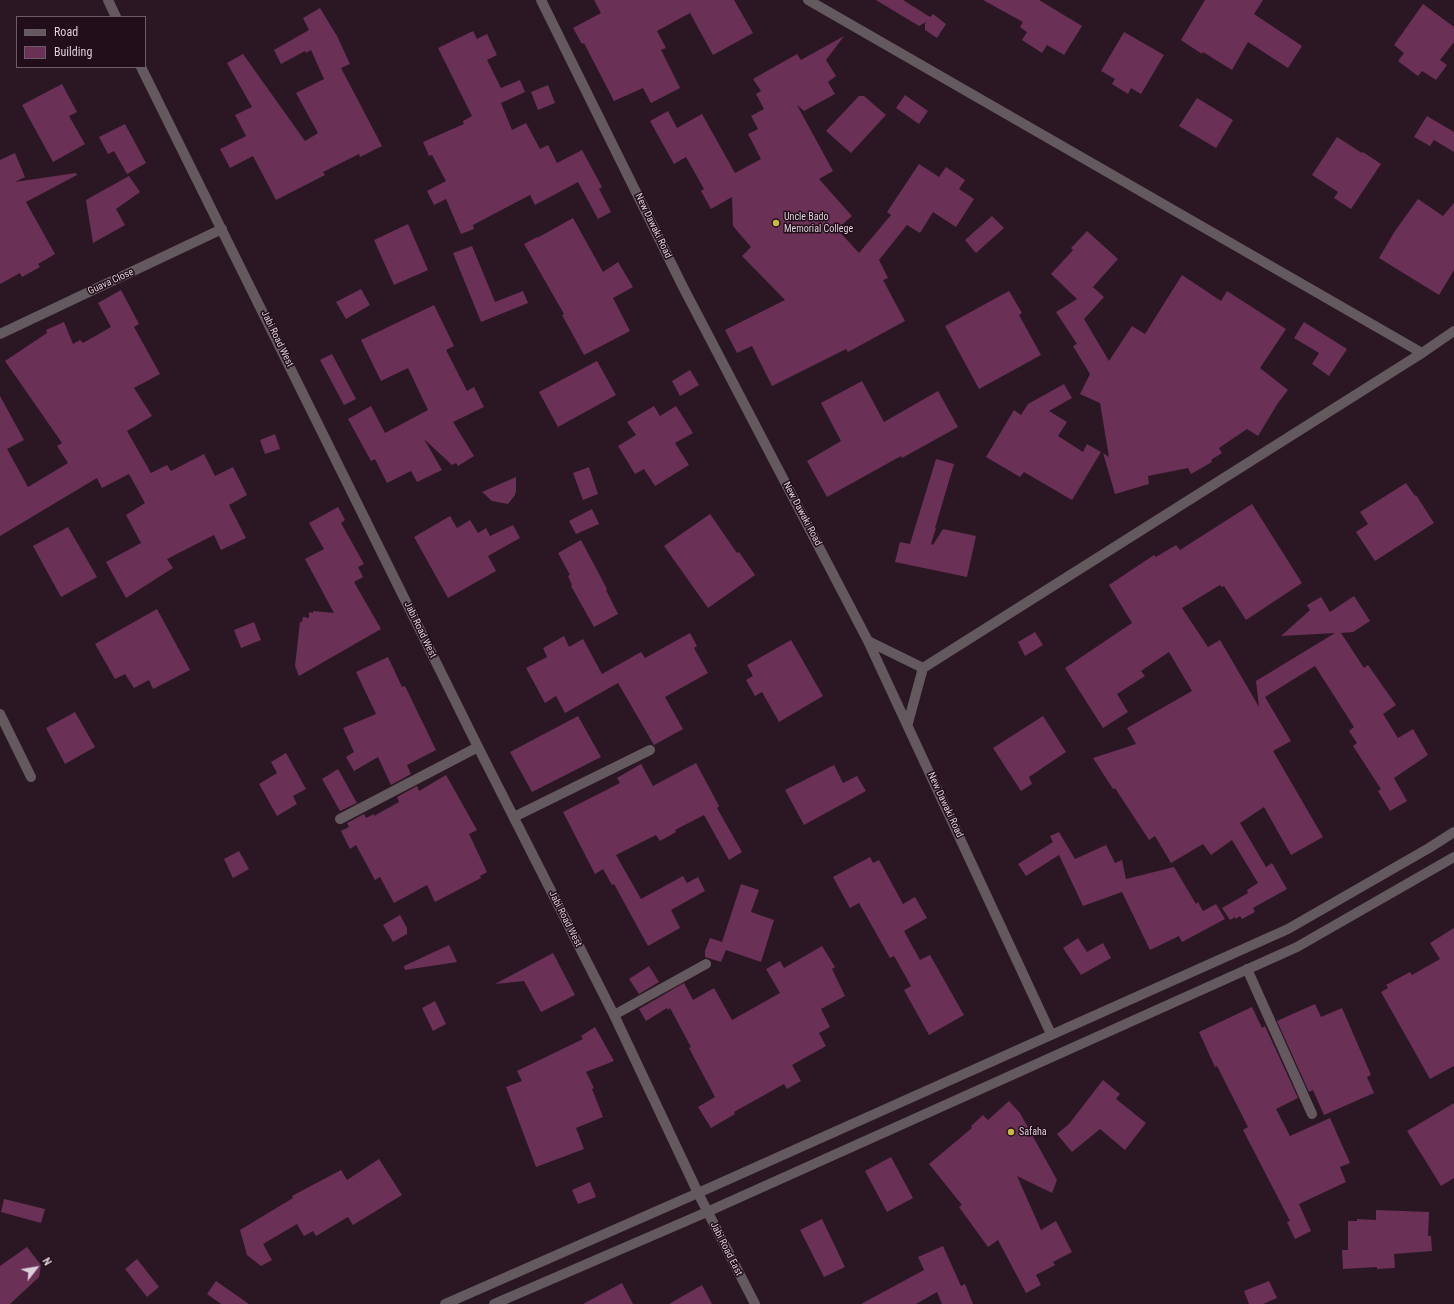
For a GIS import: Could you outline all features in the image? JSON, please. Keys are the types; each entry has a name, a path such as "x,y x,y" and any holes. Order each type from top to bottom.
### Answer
{"street":[{"path":"108,0 116,16"},
{"name":"New Dawaki Road","path":"541,0 683,287 868,641 908,723 1051,1034"},
{"path":"808,0 1422,353"},
{"name":"Jabi Road West","path":"141,68 478,747 614,1015 698,1193"},
{"name":"Guava Close","path":"0,334 222,230"},
{"path":"908,723 923,668 1422,353 1454,331"},
{"path":"868,641 923,668"},
{"path":"0,714 31,777"},
{"path":"340,819 478,747"},
{"path":"514,817 650,750"},
{"path":"444,1304 698,1193 1288,929 1429,848 1454,832"},
{"path":"494,1304 707,1212 1297,947 1454,857"},
{"path":"614,1015 706,964"},
{"path":"1247,969 1312,1114"},
{"name":"Jabi Road East","path":"698,1193 755,1304"}],"building":[{"path":"594,0 734,0 753,33 713,55 690,13 657,31 666,48 661,50 680,88 651,103 643,88 614,101 584,43 582,44 573,28 601,13"},
{"path":"876,0 903,0 930,17 933,14 946,24 937,38 925,30 926,22 919,26"},
{"path":"983,0 1039,0 1082,26 1064,55 1047,45 1042,53 1022,40 1027,32 1020,27 1023,22"},
{"path":"1205,0 1263,0 1254,14 1302,46 1288,68 1248,42 1232,70 1203,52 1202,54 1181,40"},
{"path":"1423,4 1454,27 1454,42 1440,60 1447,65 1436,80 1422,71 1418,76 1398,61 1404,53 1394,45"},
{"path":"320,8 337,36 350,64 341,68 382,146 360,157 359,154 323,172 325,175 276,200 253,156 230,168 220,149 246,136 235,115 252,107 227,63 243,54 305,141 318,133 296,93 324,79 311,50 306,53 305,51 281,64 274,50 309,30 303,18"},
{"path":"473,31 477,39 487,34 497,55 487,60 501,88 520,80 525,92 501,103 512,130 526,123 540,149 548,145 557,163 582,150 602,187 599,189 611,212 598,219 578,182 535,205 530,195 473,225 474,229 461,234 446,199 434,205 427,191 446,181 432,155 429,156 423,142 464,124 463,121 472,116 438,48"},
{"path":"1124,32 1164,55 1141,94 1131,88 1128,94 1112,84 1115,79 1101,71"},
{"path":"844,36 826,60 836,76 828,82 835,94 804,111 797,105 833,171 819,179 852,216 837,229 859,253 891,215 887,212 919,164 939,177 946,167 965,180 959,189 974,199 956,227 933,212 920,233 907,225 879,260 888,278 883,280 905,321 848,352 846,349 772,386 752,346 737,353 725,330 785,300 742,256 751,247 733,226 732,197 711,209 701,191 704,189 686,157 674,164 650,121 668,111 677,128 702,114 735,173 761,159 748,134 758,129 751,116 764,109 756,94 761,91 753,79 797,54 801,60"},
{"path":"62,84 77,112 69,116 85,144 53,162 22,105"},
{"path":"548,85 555,103 538,110 531,92"},
{"path":"905,95 928,111 919,124 896,108"},
{"path":"859,96 864,96 886,115 851,153 826,131"},
{"path":"1197,98 1233,120 1216,148 1179,126"},
{"path":"1427,116 1454,132 1454,152 1434,140 1430,146 1414,137"},
{"path":"125,124 146,163 127,174 114,151 108,154 99,137"},
{"path":"1337,137 1381,164 1351,209 1334,198 1338,192 1312,175"},
{"path":"15,153 25,177 15,182 76,173 77,175 26,202 55,254 38,264 40,267 22,277 20,273 0,284 0,160"},
{"path":"129,176 140,192 116,209 125,225 93,243 86,200"},
{"path":"1418,199 1443,216 1454,203 1454,270 1439,295 1379,258 1395,231"},
{"path":"992,216 1004,228 976,253 965,240"},
{"path":"573,218 603,272 618,262 633,287 613,298 630,331 584,355 562,315 564,314 524,244"},
{"path":"408,224 428,270 394,285 374,240"},
{"path":"1087,231 1118,259 1093,287 1104,297 1084,319 1109,361 1132,326 1145,334 1182,275 1221,301 1227,291 1286,329 1260,368 1288,390 1278,403 1258,436 1247,429 1219,448 1222,453 1211,460 1212,462 1191,474 1188,468 1148,476 1149,484 1115,494 1103,453 1109,457 1100,403 1080,394 1090,374 1073,346 1077,344 1056,312 1077,299 1051,274 1073,250 1071,248"},
{"path":"472,246 495,302 523,291 528,303 481,322 453,253"},
{"path":"361,289 370,305 346,319 336,302"},
{"path":"121,290 139,324 134,327 160,374 134,388 152,416 127,431 151,473 167,465 171,471 204,454 215,476 233,467 247,495 229,505 246,538 221,550 214,535 167,559 173,568 126,598 106,562 141,543 126,515 145,503 129,474 102,488 97,478 0,536 0,396 24,440 7,449 28,487 68,463 57,446 62,443 5,361 47,333 46,330 64,322 73,344 80,340 83,343 111,327 98,303"},
{"path":"1009,291 1022,313 1019,315 1041,355 979,389 945,326"},
{"path":"434,305 454,346 446,350 467,391 474,387 484,407 453,422 474,456 458,466 456,463 452,465 424,439 442,470 417,482 411,471 387,483 375,459 371,461 348,419 371,406 385,433 428,410 408,368 381,381 361,340"},
{"path":"1304,322 1347,349 1329,376 1312,364 1319,353 1294,338"},
{"path":"332,354 356,399 344,405 320,360"},
{"path":"597,361 616,395 558,427 539,392"},
{"path":"690,370 699,385 680,396 672,381"},
{"path":"862,381 884,422 938,391 958,427 902,458 901,456 827,497 807,461 841,441 821,403"},
{"path":"1064,384 1072,398 1049,411 1067,422 1058,436 1083,452 1087,444 1101,452 1072,500 1024,472 1020,477 986,457 1014,410 1021,415 1028,404"},
{"path":"654,406 660,416 676,406 693,433 675,443 689,465 655,486 644,469 635,474 618,446 636,435 627,422"},
{"path":"275,434 280,449 265,454 260,440"},
{"path":"936,459 954,464 931,544 933,545 943,529 976,536 967,577 895,562 900,542 910,544"},
{"path":"589,467 598,494 583,500 573,473"},
{"path":"516,477 515,495 508,504 492,501 482,492"},
{"path":"1406,483 1415,496 1416,495 1434,523 1375,561 1356,532 1368,524 1360,512"},
{"path":"1252,504 1302,583 1246,620 1224,586 1222,587 1220,585 1182,608 1208,647 1220,640 1259,707 1256,681 1335,633 1281,636 1310,610 1307,605 1321,597 1330,612 1354,596 1370,621 1353,632 1341,633 1364,668 1368,665 1396,705 1383,714 1398,738 1413,729 1428,755 1394,778 1407,801 1390,811 1378,791 1381,789 1353,746 1357,743 1349,731 1354,727 1315,666 1265,697 1291,741 1273,751 1323,837 1291,855 1264,807 1240,823 1266,867 1272,863 1287,889 1253,908 1255,912 1242,919 1240,916 1236,919 1235,917 1230,920 1222,908 1248,893 1247,890 1258,883 1232,840 1211,855 1203,844 1171,863 1155,836 1149,840 1115,788 1113,789 1093,758 1136,744 1127,728 1192,691 1169,652 1141,671 1145,676 1117,694 1128,712 1103,728 1065,668 1132,623 1109,585 1154,555 1156,557 1176,545 1180,550"},
{"path":"338,507 345,520 341,523 364,564 358,567 363,577 354,582 381,629 299,676 295,666 300,622 302,622 303,617 309,618 309,612 334,613 305,559 324,549 309,523"},
{"path":"592,509 599,524 576,534 569,521"},
{"path":"710,514 737,553 739,552 755,575 708,608 664,546"},
{"path":"450,516 457,528 470,520 478,533 486,528 490,536 513,525 520,538 488,556 496,571 448,598 414,537"},
{"path":"68,527 97,577 61,597 33,546"},
{"path":"581,540 607,589 606,590 618,614 594,627 571,586 572,585 568,576 570,575 558,553"},
{"path":"157,609 190,670 153,689 149,680 134,688 125,674 115,679 95,644"},
{"path":"254,622 261,640 241,648 234,630"},
{"path":"1035,632 1043,645 1025,656 1018,642"},
{"path":"690,633 697,646 694,648 708,673 665,697 683,729 654,745 618,683 565,713 556,696 545,703 526,668 547,657 543,648 564,636 569,647 583,639 602,674 641,652 645,658"},
{"path":"791,640 823,696 779,722 762,692 755,696 746,680 753,676 747,665"},
{"path":"388,657 402,687 405,686 436,750 407,765 411,774 391,785 378,757 354,771 346,757 354,752 343,728 376,714 356,672"},
{"path":"75,712 95,747 65,764 46,728"},
{"path":"578,716 601,757 532,792 510,752"},
{"path":"1043,716 1066,752 1029,777 1032,784 1021,791 993,748"},
{"path":"286,753 306,789 293,796 297,804 277,816 259,784 277,773 271,762"},
{"path":"696,763 719,806 717,808 742,852 729,860 704,815 675,830 676,832 660,841 656,835 616,855 641,899 683,876 687,883 698,877 705,891 671,910 680,928 648,946 614,884 612,885 603,869 595,874 563,812 620,783 617,778 641,764 653,786"},
{"path":"834,765 843,783 857,776 866,791 804,825 785,790"},
{"path":"338,769 357,803 340,811 322,779"},
{"path":"446,775 477,830 469,834 487,872 480,876 481,878 435,902 427,885 394,903 380,877 375,880 356,845 350,849 341,831 349,827 347,823 364,814 366,818 374,814 374,816 399,802 397,797 417,786 419,791"},
{"path":"1059,832 1075,859 1106,845 1115,863 1122,860 1126,879 1174,867 1196,904 1198,902 1203,911 1216,904 1225,919 1182,942 1179,936 1150,950 1122,892 1083,906 1059,855 1026,876 1018,864 1053,842 1050,836"},
{"path":"239,851 249,869 233,878 224,859"},
{"path":"870,857 873,863 879,860 903,904 915,897 927,918 904,931 920,960 930,955 964,1015 929,1035 904,990 911,986 894,956 890,958 859,903 850,908 833,877"},
{"path":"741,884 759,890 751,912 774,920 761,962 726,950 721,962 705,957 705,951 710,938 722,942"},
{"path":"400,915 407,928 407,934 393,942 383,925"},
{"path":"1454,928 1454,1066 1430,1079 1381,992 1388,988 1386,985 1410,972 1412,975 1440,959 1430,943"},
{"path":"1078,938 1087,952 1103,943 1111,958 1081,975 1063,948"},
{"path":"449,945 457,962 405,970 404,966"},
{"path":"822,946 835,967 832,969 845,996 821,1009 830,1027 819,1033 826,1046 792,1065 801,1081 787,1089 784,1084 734,1112 735,1114 711,1128 698,1107 715,1097 670,1008 668,1010 667,1008 646,1021 639,1009 684,983 693,1000 714,988 732,1020 780,993 766,969 780,961 784,968"},
{"path":"553,953 575,995 541,1012 524,981 495,984"},
{"path":"649,966 659,982 639,994 629,979"},
{"path":"435,1001 446,1024 433,1031 422,1008"},
{"path":"1315,1004 1321,1017 1342,1008 1371,1075 1367,1077 1374,1093 1324,1115 1313,1090 1309,1092 1277,1021"},
{"path":"1252,1007 1262,1028 1265,1026 1298,1098 1276,1109 1290,1136 1330,1118 1350,1163 1340,1167 1346,1182 1299,1204 1311,1231 1295,1239 1287,1222 1290,1221 1243,1130 1248,1127 1217,1066 1215,1067 1199,1032"},
{"path":"595,1027 614,1061 586,1072 594,1088 592,1089 603,1117 576,1128 584,1149 536,1167 506,1087 522,1081 517,1071 583,1039 581,1036"},
{"path":"1103,1080 1120,1094 1116,1099 1146,1123 1125,1150 1100,1129 1072,1152 1057,1134 1069,1124"},
{"path":"1009,1101 1020,1113 1057,1180 1052,1193 1017,1176 1041,1230 1056,1221 1072,1252 1053,1262 1055,1265 1036,1275 1041,1285 1026,1293 998,1240 988,1247 959,1207 962,1205 929,1164 972,1128 971,1126 983,1115 988,1120"},
{"path":"1454,1103 1454,1178 1441,1186 1407,1131"},
{"path":"891,1157 913,1198 887,1212 865,1171"},
{"path":"379,1159 402,1195 353,1225 348,1217 316,1236 313,1231 304,1236 297,1224 263,1244 272,1260 261,1266 247,1255 240,1230 293,1198 292,1196 341,1170 347,1180"},
{"path":"590,1182 596,1197 578,1204 572,1190"},
{"path":"4,1199 45,1209 41,1223 1,1212"},
{"path":"1376,1210 1429,1212 1428,1236 1431,1236 1432,1251 1394,1254 1395,1268 1377,1269 1377,1267 1343,1269 1342,1250 1348,1250 1348,1221 1357,1221 1357,1219 1376,1220"},
{"path":"822,1219 845,1267 824,1277 800,1230"},
{"path":"943,1246 961,1286 965,1284 973,1304 942,1304 937,1292 916,1304 861,1304 924,1270 918,1257"},
{"path":"27,1247 41,1265 39,1277 10,1304 0,1304 0,1266"},
{"path":"137,1259 159,1287 147,1297 125,1269"},
{"path":"216,1281 249,1304 221,1304 207,1294"},
{"path":"1269,1281 1277,1298 1263,1304 1249,1304 1244,1291"},
{"path":"622,1283 633,1304 583,1304"},
{"path":"702,1285 712,1304 669,1304"}],"place":[{"name":"Uncle Bado Memorial College","path":"776,223"},
{"name":"Safaha","path":"1011,1132"}]}
